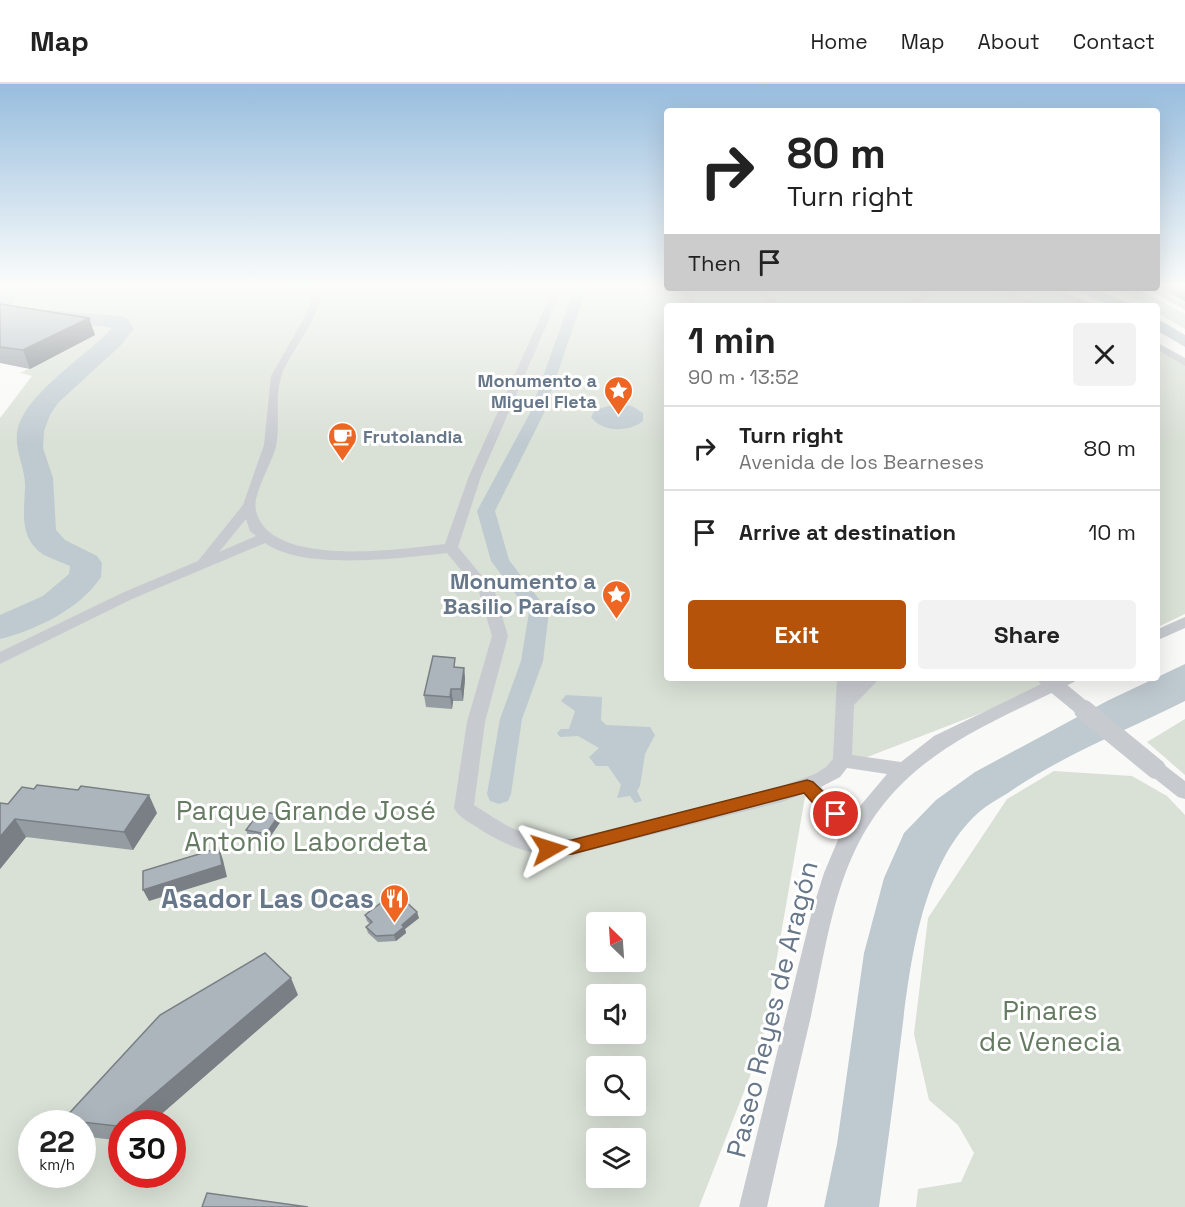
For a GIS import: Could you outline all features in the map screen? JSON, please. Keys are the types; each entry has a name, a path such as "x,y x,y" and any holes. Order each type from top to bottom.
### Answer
{"street":[{"path":"203,562 248,507 270,445 276,375 295,339"},
{"path":"451,548 475,476 536,339"},
{"path":"1160,347 1185,363"},
{"path":"248,507 250,519 264,538 287,548 316,554 360,555 451,548"},
{"path":"0,659 127,596 264,538"},
{"path":"451,548 487,592 500,636 476,722 464,808 515,841 549,849 572,847 807,786 833,772 842,760 846,681"},
{"path":"1160,634 1185,622"},
{"path":"845,703 867,681"},
{"name":"Paseo Reyes de Aragón","path":"753,1207 822,914 850,835 874,802 903,770 941,741 1054,681"},
{"path":"1057,681 1185,792"},
{"path":"842,760 903,770"},
{"path":"807,786 836,814 850,835"}],"green space":[{"name":"Parque Grande José Antonio Labordeta","path":"12,339 664,339 664,681 1054,681 1030,694 808,780 761,1048 699,1207 0,1207 0,418 32,376 20,373 30,368"},
{"path":"1160,350 1185,365 1185,614 1160,626"},
{"path":"1185,719 1185,775 1147,742"},
{"name":"Pinares de Venecia","path":"1054,771 1132,776 1167,796 1185,815 1185,1207 916,1207 918,1189 961,1182 974,1153 958,1125 929,1100 914,1034 928,918 1007,799"}],"shaded area":[{"path":"1172,339 1185,339 1185,347"},
{"path":"616,404 632,406 643,413 643,421 631,427 616,429 602,426 591,417 595,410"},
{"path":"1185,664 1185,701 1072,755 1029,779 981,810 958,836 941,863 919,926 907,992 879,1207 824,1207 837,1144 864,953 884,878 904,833 936,800 975,772 1107,701 1149,681 1160,681 1160,676"},
{"path":"566,695 602,697 601,720 606,725 650,727 655,735 645,754 640,786 637,791 642,801 635,803 630,796 617,798 621,785 608,766 596,766 589,757 599,748 578,736 560,737 557,733 561,729 569,729 575,711 561,701"}],"building":[{"path":"0,339 45,339 23,350 0,347"},
{"path":"433,656 455,658 454,667 464,668 461,689 451,689 450,697 424,695"},
{"path":"37,785 78,790 81,786 149,795 124,832 15,819 0,837 0,803 8,804 22,787 34,789"},
{"path":"260,811 279,815 266,834 246,830"},
{"path":"219,848 222,865 143,890 143,871"},
{"path":"386,899 403,899 417,912 394,935 376,936 366,927 372,922 365,915"},
{"path":"265,953 291,978 136,1110 108,1110 108,1125 96,1124 96,1110 72,1110 160,1015"},
{"path":"207,1193 308,1207 202,1207"}],"waterway":[{"path":"0,628 55,603 85,577 86,563 54,547 40,530 38,513 40,486 30,448 30,431 49,398 113,339"},
{"path":"499,794 511,719 532,661 539,612 500,561 486,511 537,413 563,339"}],"place":[{"name":"Monumento a Miguel Fleta","path":"618,416"},
{"name":"Frutolandia","path":"342,462"},
{"name":"Monumento a Basilio Paraíso","path":"617,620"},
{"name":"Asador Las Ocas","path":"395,924"}],"route":[{"path":"549,849 572,847 807,786 836,814"}]}
